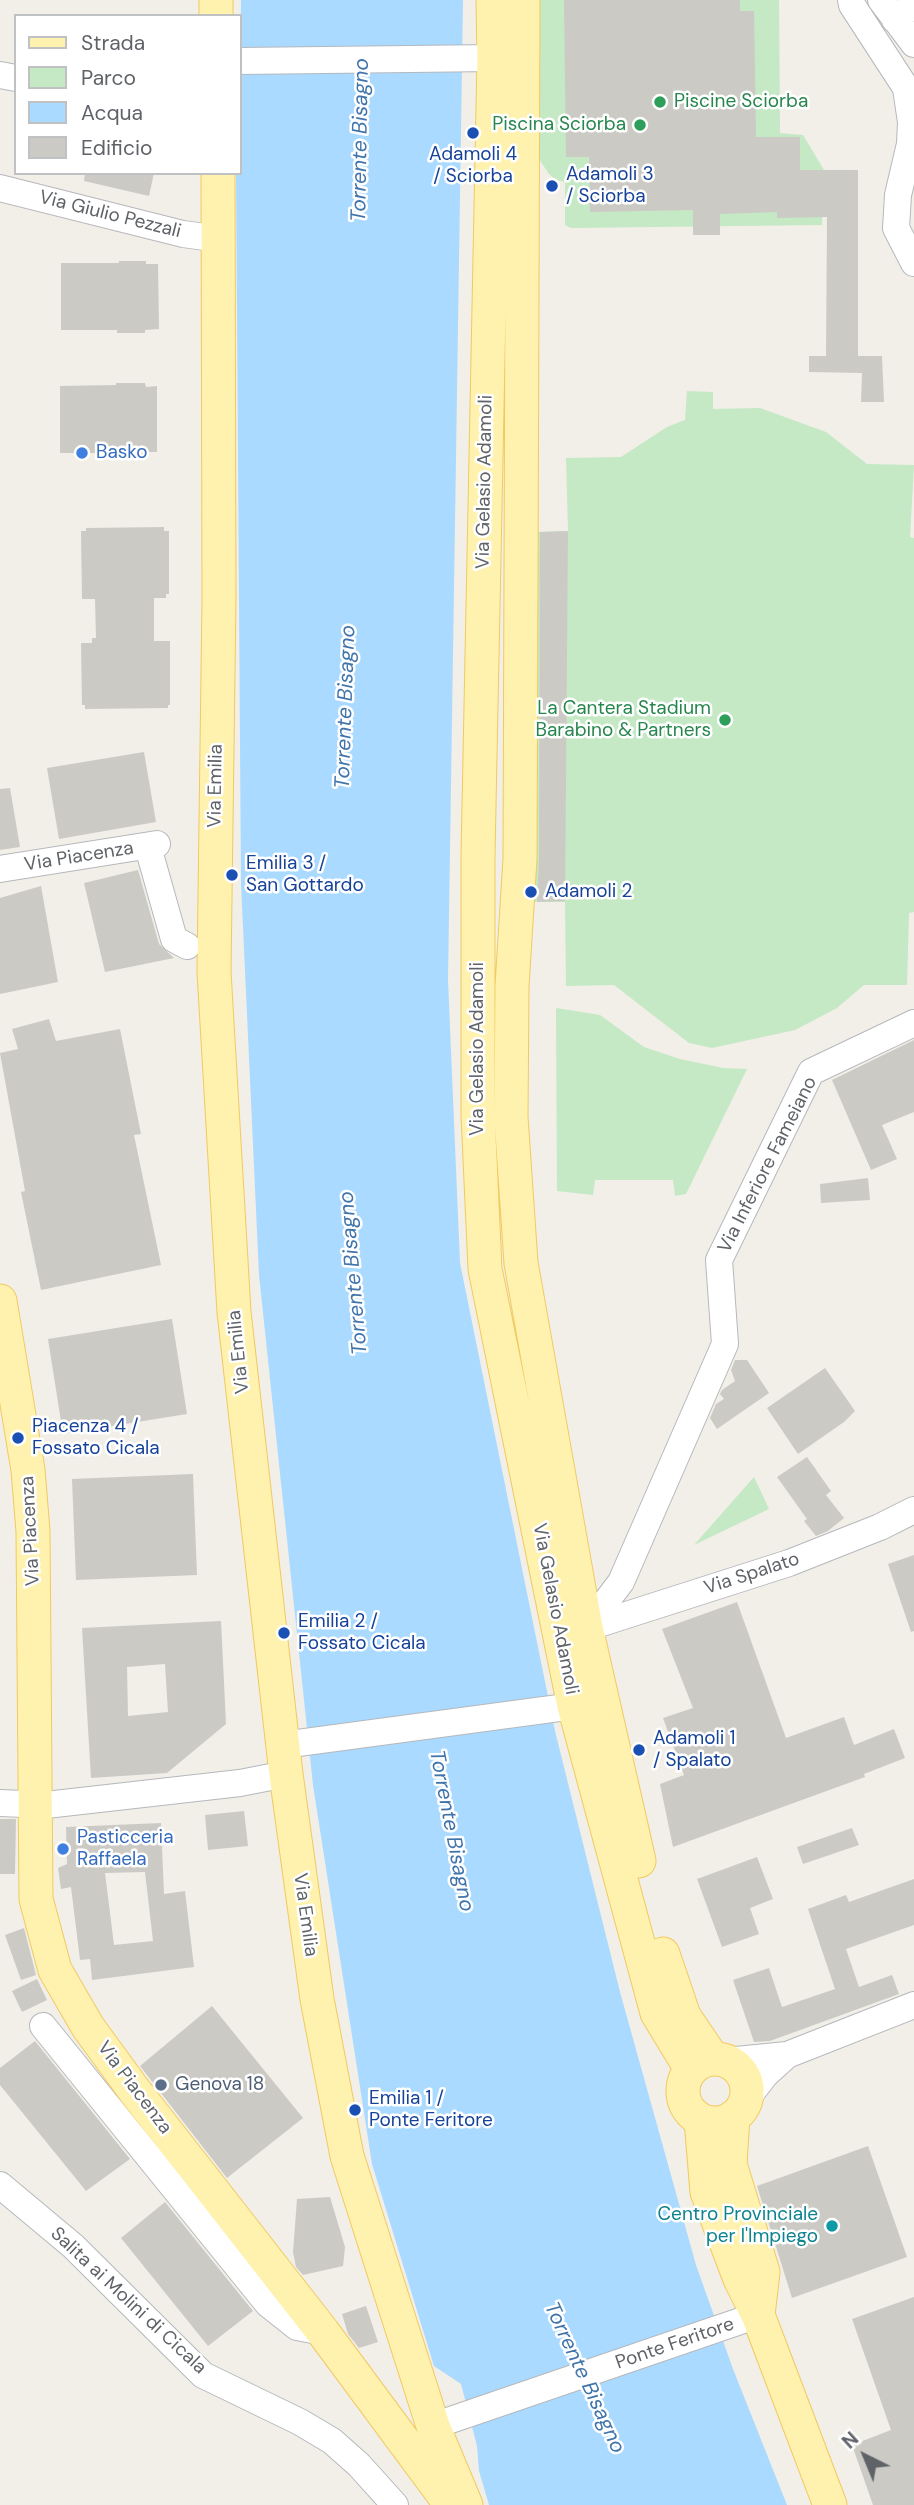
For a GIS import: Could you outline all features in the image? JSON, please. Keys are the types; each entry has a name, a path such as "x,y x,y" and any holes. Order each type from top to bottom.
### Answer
{"main road":[{"name":"Via Gelasio Adamoli","path":"493,0 484,59 478,842 478,1115 485,1269 566,1707 657,2012 710,2063 737,2068 747,2087 739,2109 730,2164 763,2272 758,2315"},
{"name":"Via Gelasio Adamoli","path":"524,16 520,859 512,986 511,1117 521,1263 586,1628 642,1878 669,1977 684,2016 710,2063"},
{"name":"Via Emilia","path":"218,175 219,599 214,972 234,1312 272,1661 293,1754 317,1999 347,2156 447,2422 466,2505"},
{"name":"Via Piacenza","path":"0,1301 28,1470 33,1531 36,1899 55,1970 88,2027 134,2090 323,2332 451,2505"},
{"path":"710,2063 683,2087 684,2101 689,2110 701,2120 715,2123 739,2109"},
{"path":"701,2120 707,2192 740,2280 758,2315 831,2505"},
{"path":"393,2427 447,2422"}],"street":[{"path":"851,0 906,88 911,122 910,144 898,195 895,228 914,263"},
{"path":"896,8 914,44"},
{"path":"242,61 484,59 524,16"},
{"name":"Via Giulio Pezzali","path":"0,188 183,234 220,239"},
{"name":"Via Piacenza","path":"0,869 153,845 174,939 187,946"},
{"name":"Via Inferiore Fameiano","path":"586,1628 621,1582 724,1344 719,1260 811,1072 914,1023"},
{"name":"Via Spalato","path":"586,1628 789,1563 880,1527 914,1510"},
{"path":"0,1803 34,1806 226,1784 293,1754 566,1707"},
{"path":"710,2063 787,2054 914,2005"},
{"name":"Via Piacenza","path":"43,2026 268,2304 297,2328 323,2332"},
{"path":"739,2109 766,2074 787,2054"},
{"name":"Salita ai Molini di Cicala","path":"0,2185 73,2246 203,2375 289,2416 332,2441 359,2465 395,2505"},
{"name":"Ponte Feritore","path":"447,2422 758,2315"}],"green space":[{"name":"Piscine Sciorba","path":"540,0 779,0 780,133 803,135 824,170 822,225 571,228 565,225 565,182 556,180 549,174 539,159"},
{"name":"La Cantera Stadium Barabino & Partners","path":"687,391 713,392 713,409 760,408 826,432 867,464 914,465 910,537 914,538 914,912 909,913 907,985 864,985 837,1008 795,1030 712,1048 689,1043 614,985 566,986 565,902 534,902 538,532 568,531 566,458 621,457 667,427 685,420"},
{"path":"556,1008 600,1015 644,1047 680,1059 723,1068 747,1069 686,1194 675,1196 673,1180 595,1180 593,1195 557,1191"},
{"path":"754,1477 769,1509 694,1545"}],"water":[{"name":"Torrente Bisagno","path":"241,0 463,0 448,980 460,1263 555,1731 620,1992 696,2265 733,2369 787,2505 489,2505 461,2384 434,2366 372,2164 313,1785 259,1275 241,884 236,175 242,175"}],"building":[{"name":"Piscine Sciorba","path":"564,0 740,0 740,11 754,11 756,137 800,137 800,170 858,170 858,356 882,356 884,402 861,402 862,373 809,372 809,356 826,356 827,217 777,218 777,212 720,214 720,235 693,235 693,210 590,212 589,157 566,157"},
{"path":"85,175 154,175 149,196 84,181"},
{"path":"119,261 158,264 159,329 145,330 145,333 61,330 61,263"},
{"path":"145,383 146,387 157,386 157,452 145,452 145,455 60,453 60,386"},
{"path":"164,527 164,531 169,531 169,594 166,594 166,598 154,598 154,641 170,641 170,705 168,708 85,709 85,705 82,705 81,643 92,643 92,638 96,638 95,599 82,599 81,531 86,531 86,528"},
{"path":"568,531 565,901 537,902 540,532"},
{"path":"144,752 156,822 59,839 47,768"},
{"path":"10,788 20,847 0,850 0,789"},
{"path":"138,870 159,944 174,958 105,972 84,883"},
{"path":"41,886 58,982 0,994 0,898"},
{"path":"49,1019 56,1041 120,1029 141,1134 134,1135 161,1265 41,1290 21,1192 25,1191 0,1053 18,1049 12,1029"},
{"path":"914,1040 914,1112 882,1125 897,1159 871,1170 832,1080"},
{"path":"868,1178 870,1200 821,1203 820,1184"},
{"path":"172,1319 187,1414 63,1434 48,1339"},
{"path":"735,1360 747,1360 769,1393 717,1429 710,1418 716,1404 724,1399 720,1394 722,1390 735,1381 731,1370"},
{"path":"825,1368 855,1411 844,1422 798,1454 767,1408"},
{"path":"807,1457 831,1491 826,1495 844,1518 828,1531 816,1536 777,1477"},
{"path":"193,1474 197,1575 76,1580 72,1479"},
{"path":"914,1555 914,1631 911,1632 888,1564"},
{"path":"737,1602 786,1738 844,1717 854,1745 894,1729 905,1758 864,1774 865,1777 673,1847 660,1784 684,1775 663,1718 693,1708 662,1629"},
{"path":"221,1621 226,1724 167,1773 91,1778 82,1628","holes":["165,1664 168,1712 128,1716 127,1667"]},
{"path":"244,1811 248,1846 208,1850 205,1815"},
{"path":"0,1819 16,1819 15,1874 0,1874"},
{"path":"161,1823 164,1894 185,1891 194,1967 92,1980 90,1959 80,1960 71,1887 61,1889 58,1868 67,1864 66,1827","holes":["145,1872 153,1941 114,1945 105,1873"]},
{"path":"852,1828 859,1845 803,1864 797,1847"},
{"path":"757,1857 773,1899 750,1908 759,1934 722,1947 697,1879"},
{"path":"914,1879 914,1925 846,1949 859,1987 892,1975 899,1994 770,2041 754,2042 733,1980 769,1968 782,2007 835,1989 808,1909 846,1895 849,1902"},
{"path":"24,1928 36,1975 21,1980 5,1935"},
{"path":"37,1979 47,2000 22,2012 12,1991"},
{"path":"212,2006 303,2118 227,2178 140,2066"},
{"path":"35,2041 130,2159 86,2191 0,2085 0,2068"},
{"name":"Centro Provinciale per l'Impiego","path":"868,2146 907,2257 792,2298 757,2186"},
{"path":"330,2197 345,2247 343,2266 303,2275 296,2267 293,2252 297,2199"},
{"path":"165,2202 253,2311 208,2346 121,2238"},
{"path":"914,2297 914,2505 873,2505 852,2445 891,2430 852,2319"},
{"path":"366,2306 378,2342 359,2348 348,2334 342,2314"}],"place":[{"name":"Piscine Sciorba","path":"660,102"},
{"name":"Piscina Sciorba","path":"640,125"},
{"name":"Adamoli 4 / Sciorba","path":"473,133"},
{"name":"Adamoli 3 / Sciorba","path":"552,186"},
{"name":"Basko","path":"82,453"},
{"name":"La Cantera Stadium Barabino & Partners","path":"725,720"},
{"name":"Emilia 3 / San Gottardo","path":"232,875"},
{"name":"Adamoli 2","path":"531,892"},
{"name":"Piacenza 4 / Fossato Cicala","path":"18,1438"},
{"name":"Emilia 2 / Fossato Cicala","path":"284,1633"},
{"name":"Adamoli 1 / Spalato","path":"639,1750"},
{"name":"Pasticceria Raffaela","path":"63,1849"},
{"name":"Genova 18","path":"161,2085"},
{"name":"Emilia 1 / Ponte Feritore","path":"355,2110"},
{"name":"Centro Provinciale per l'Impiego","path":"832,2226"}]}
